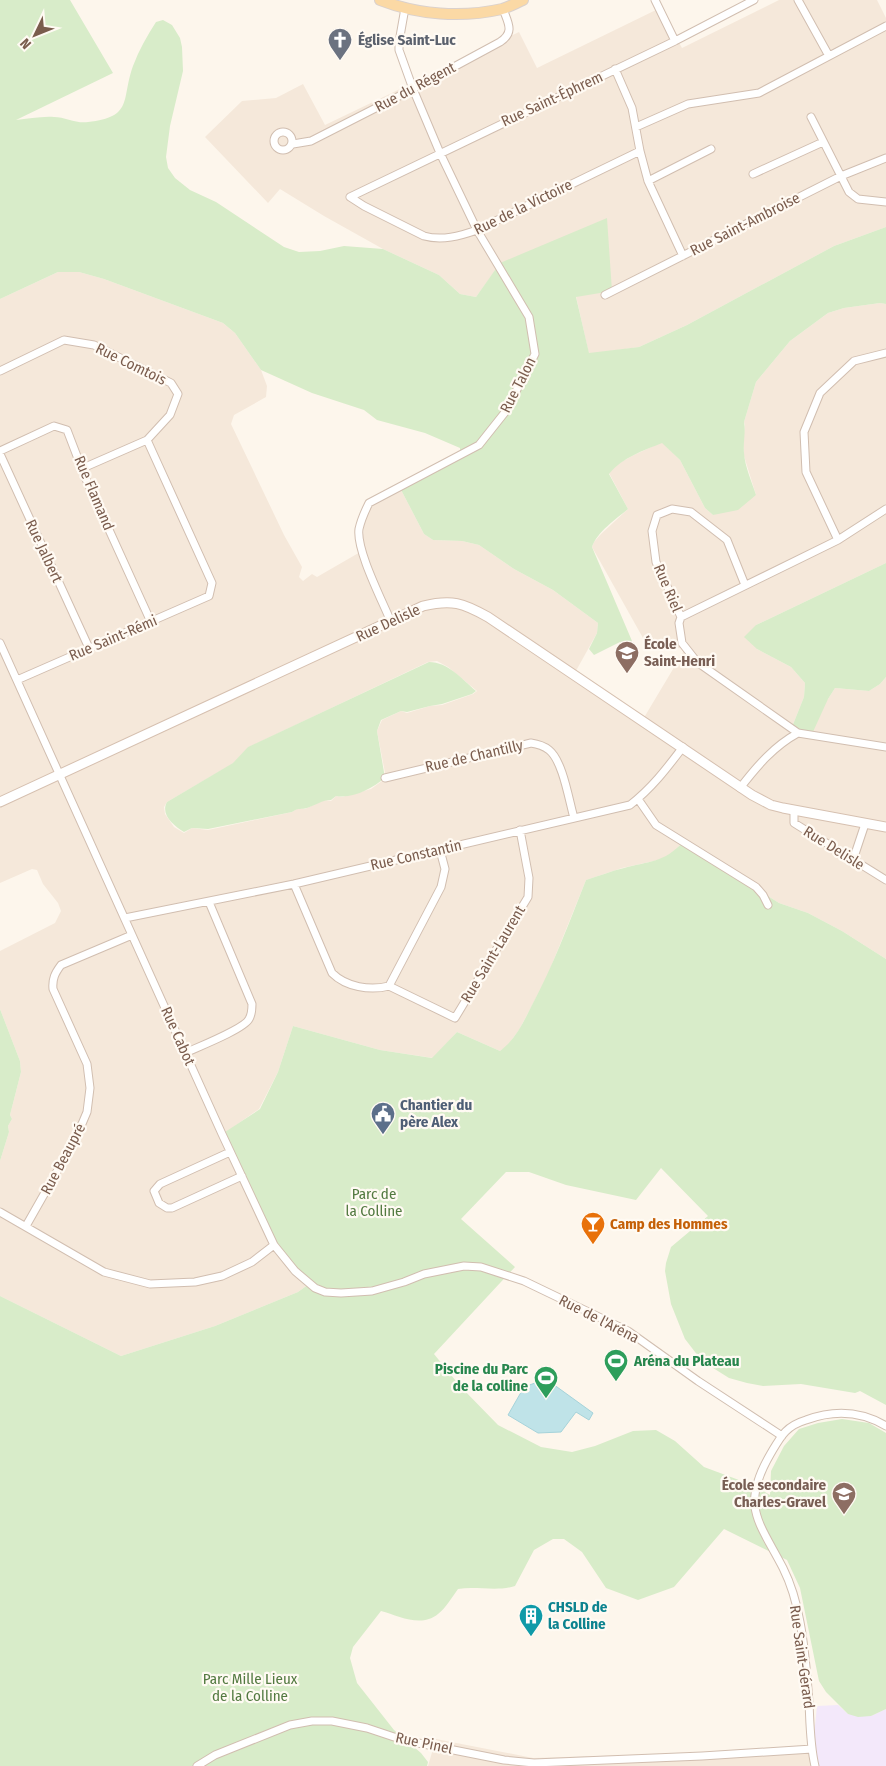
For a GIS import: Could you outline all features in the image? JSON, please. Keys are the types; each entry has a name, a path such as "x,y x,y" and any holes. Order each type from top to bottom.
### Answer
{"main road":[{"path":"380,0 405,8 457,14 503,9 523,0"}],"street":[{"path":"655,0 676,41"},
{"name":"Rue Saint-Éphrem","path":"350,197 676,41 754,0"},
{"path":"798,0 828,56"},
{"name":"Rue Talon","path":"391,622 363,554 359,530 365,510 369,503 478,445 506,411 535,354 529,317 477,230 440,153 414,89 399,42 405,8"},
{"name":"Rue du Régent","path":"293,144 311,141 414,89 507,38 509,26 503,9"},
{"path":"636,127 688,104 759,93 886,26"},
{"path":"615,70 632,108 648,181 683,256"},
{"path":"811,117 852,195 858,198 886,202"},
{"path":"753,174 823,142"},
{"path":"648,181 711,149"},
{"name":"Rue de la Victoire","path":"350,197 424,236 433,239 455,237 477,230 640,151"},
{"name":"Rue Saint-Ambroise","path":"605,295 841,176 886,158"},
{"name":"Rue Comtois","path":"0,371 64,340 94,345 171,383 178,394 170,415 147,440"},
{"path":"838,540 806,472 804,432 820,393 854,361 886,353"},
{"name":"Rue Flamand","path":"0,453 54,426 67,430 151,622"},
{"path":"83,468 147,440"},
{"name":"Rue Saint-Rémi","path":"18,680 209,596 212,582 147,440"},
{"name":"Rue Jalbert","path":"0,453 89,648"},
{"name":"Rue Riel","path":"745,585 727,540 691,512 672,509 657,514 652,531 656,562 681,616 680,635 682,643 697,662 798,732 886,747"},
{"path":"681,616 838,540 886,509"},
{"name":"Rue Delisle","path":"0,802 422,606 445,602 463,604 488,617 683,747 740,788 771,805 886,827"},
{"name":"Rue Cabot","path":"0,642 230,1152 274,1245 295,1271 309,1284 325,1292 372,1291 424,1274 452,1268"},
{"path":"740,788 760,763 787,739 798,732"},
{"name":"Rue de Chantilly","path":"386,778 531,743 540,745 548,750 556,761 574,818"},
{"name":"Rue Constantin","path":"124,918 294,884 630,805 658,779 683,747"},
{"path":"638,799 656,825 756,887 764,895 768,905"},
{"name":"Rue Delisle","path":"794,810 794,823 886,880"},
{"path":"853,860 865,824"},
{"name":"Rue Saint-Laurent","path":"388,986 455,1018 528,897 529,878 520,830"},
{"path":"294,884 330,969 335,976 349,983 369,988 388,986 441,887 445,869 440,850"},
{"path":"186,1052 239,1028 248,1021 252,1014 252,1004 209,902"},
{"name":"Rue Beaupré","path":"26,1226 76,1138 87,1112 90,1088 87,1064 53,989 55,973 61,965 132,935"},
{"path":"230,1152 160,1184 154,1191 159,1203 167,1208 172,1208 242,1176"},
{"path":"0,1212 104,1272 150,1284 195,1282 222,1276 252,1262 274,1245"},
{"name":"Rue de l'Aréna","path":"452,1268 464,1266 481,1267 524,1281 610,1321 628,1331 698,1381 782,1436"},
{"name":"Rue Saint-Gérard","path":"815,1766 800,1621 784,1569 760,1526 755,1501 755,1486 764,1464 785,1431 800,1422 831,1414 845,1413 867,1417 886,1426"},
{"name":"Rue Pinel","path":"197,1766 214,1755 290,1725 312,1721 332,1721 367,1728 403,1740 504,1760 534,1763 812,1749"}],"shaded area":[{"path":"779,0 877,0 886,18 886,227 834,246 687,325 639,347 589,354 576,296 501,263 476,297 460,294 439,275 383,249 280,189 268,203 205,137 242,101 276,98 303,84 325,125 519,32 537,68 660,8 682,48"},
{"path":"58,272 79,272 104,279 223,323 235,333 261,370 267,386 266,397 234,415 231,424 284,535 302,567 299,577 303,581 312,574 317,577 362,551 365,510 399,486 424,534 433,540 462,541 479,545 514,569 553,590 598,623 597,633 572,678 642,721 685,649 647,642 643,638 592,547 601,534 628,509 609,473 616,465 662,442 680,460 705,508 713,515 756,495 744,456 743,441 744,422 756,382 790,341 828,313 844,308 880,303 886,304 886,563 756,625 757,649 791,667 805,683 804,697 792,727 828,699 835,688 869,691 880,684 886,677 886,959 842,931 808,913 779,903 683,842 674,852 663,859 622,868 586,880 546,979 519,1030 507,1046 500,1051 457,1032 433,1058 380,1050 293,1026 278,1072 259,1109 222,1135 309,1284 298,1292 215,1326 121,1356 0,1296 0,1161 9,1132 8,1126 12,1119 10,1115 21,1072 20,1061 0,1009 0,951 55,923 61,911 58,903 43,884 37,870 32,869 0,883 0,299","holes":["437,661 448,667 477,691 442,705 430,706 407,713 401,711 382,720 377,731 386,778 371,789 342,797 336,796 331,801 324,800 305,809 298,808 292,812 208,830 192,828 184,833 174,827 165,814 164,807 167,802 234,763 249,747 428,662"]},
{"path":"838,1705 848,1714 871,1716 886,1709 886,1766 814,1766 812,1755 817,1706"},
{"path":"436,1739 533,1758 724,1752 812,1747 814,1766 428,1766"}],"green space":[{"path":"0,0 70,0 113,73 16,120 58,117 84,122 103,120 113,116 123,104 135,60 156,22 163,20 172,25 180,38 183,71 170,126 166,157 168,168 175,178 190,190 216,202 284,247 299,252 320,251 344,246 383,249 439,275 460,294 476,297 500,263 607,218 612,291 576,297 589,353 639,347 687,325 834,246 886,227 886,304 880,303 844,308 828,313 790,341 756,382 744,422 744,449 746,464 756,495 738,510 713,515 705,508 680,460 662,443 627,459 609,474 628,509 602,531 592,547 632,641 628,645 620,642 594,655 589,649 597,633 598,623 553,590 514,569 479,545 462,541 433,540 424,534 399,486 460,451 460,448 425,433 377,420 364,410 312,393 261,370 235,333 223,323 104,279 79,272 58,272 0,299"},
{"path":"886,563 886,677 880,684 869,691 835,688 812,734 792,727 804,697 805,683 791,667 757,649 744,637 756,625"},
{"path":"429,662 449,668 476,691 442,704 407,712 401,711 381,720 377,731 385,778 374,785 356,794 336,796 331,800 292,812 208,829 192,828 184,832 169,820 165,811 167,802 233,763 248,747"},
{"path":"683,842 779,903 808,913 842,931 886,959 886,1405 860,1391 855,1393 801,1384 763,1386 747,1383 729,1378 702,1361 685,1339 671,1304 665,1271 671,1247 708,1216 661,1168 636,1200 566,1185 529,1172 506,1172 461,1219 515,1267 434,1354 460,1386 498,1425 541,1447 572,1452 595,1446 633,1431 656,1430 675,1441 704,1467 755,1486 770,1495 771,1471 784,1446 799,1429 818,1423 842,1419 869,1423 886,1433 886,1709 871,1716 858,1717 848,1714 826,1692 819,1681 800,1588 787,1560 724,1529 674,1587 638,1600 606,1588 582,1552 564,1539 553,1539 534,1550 515,1586 501,1589 458,1589 441,1612 424,1620 410,1620 381,1611 353,1647 350,1658 357,1683 394,1730 421,1753 428,1762 427,1766 0,1766 0,1296 121,1356 215,1326 298,1292 309,1284 274,1245 222,1134 260,1109 278,1072 293,1026 380,1050 432,1058 457,1032 500,1051 518,1031 539,992 586,880 663,858"},
{"path":"0,1009 20,1061 21,1072 10,1115 12,1119 8,1126 9,1132 0,1161"}],"water":[{"name":"Piscine du Parc de la colline","path":"546,1379 593,1413 589,1420 576,1412 561,1432 538,1433 508,1415 524,1387"}],"place":[{"name":"Église Saint-Luc","path":"340,61"},
{"name":"École Saint-Henri","path":"627,674"},
{"name":"Chantier du père Alex","path":"383,1135"},
{"name":"Camp des Hommes","path":"593,1245"},
{"name":"Aréna du Plateau","path":"616,1382"},
{"name":"Piscine du Parc de la colline","path":"546,1399"},
{"name":"École secondaire Charles-Gravel","path":"844,1515"},
{"name":"CHSLD de la Colline","path":"531,1637"}],"park label":[{"name":"Parc de la Colline","path":"374,1202"},
{"name":"Parc Mille Lieux de la Colline","path":"250,1688"}]}
